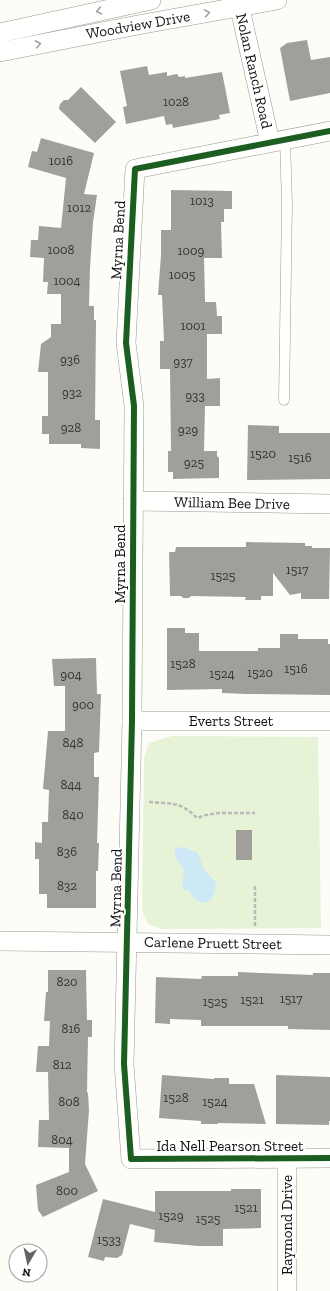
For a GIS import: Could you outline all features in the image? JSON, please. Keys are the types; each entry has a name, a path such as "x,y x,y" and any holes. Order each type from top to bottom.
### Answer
{"street":[{"name":"Woodview Drive","path":"0,33 151,0"},
{"name":"Woodview Drive","path":"0,52 239,4 277,0"},
{"name":"Nolan Ranch Road","path":"239,4 278,141"},
{"name":"Myrna Bend","path":"131,1159 124,1064 132,721 134,406 126,343 135,169 330,131"},
{"name":"William Bee Drive","path":"133,501 330,504"},
{"name":"Everts Street","path":"132,721 330,721"},
{"name":"Carlene Pruett Street","path":"0,941 330,945"},
{"name":"Raymond Drive","path":"287,1158 287,1291"},
{"name":"Ida Nell Pearson Street","path":"131,1159 330,1158"}],"lane":[{"path":"278,141 287,204 284,400"}],"path":[{"path":"149,802 176,804 187,808 198,818 219,813 255,813"},
{"path":"255,886 256,928"}],"green space":[{"path":"172,736 318,737 321,928 161,929 148,924 142,910 144,758 149,743"}],"water":[{"path":"181,847 197,852 203,868 216,883 214,894 206,903 196,900 190,891 184,889 182,885 184,871 182,865 175,857 175,849"}],"building":[{"path":"307,40 311,60 330,57 330,93 290,101 280,48 287,43"},
{"path":"147,66 149,75 167,72 167,76 177,74 179,77 185,76 185,78 222,72 230,113 219,115 220,119 173,128 172,124 166,125 164,116 126,124 123,107 127,106 120,71"},
{"path":"81,87 116,122 95,143 59,109 60,104 64,100 68,100"},
{"path":"41,138 94,153 84,194 97,195 93,222 89,306 94,306 94,320 96,320 95,420 100,420 100,449 81,448 81,444 49,444 49,434 42,434 42,416 48,416 48,372 38,372 41,344 51,337 51,324 61,324 61,294 47,294 48,282 43,282 44,258 30,257 31,240 38,240 39,226 61,228 66,178 28,167 32,151 37,152"},
{"path":"171,190 232,191 232,209 224,209 224,222 221,222 222,258 204,258 205,302 216,302 217,316 222,316 222,334 207,334 207,379 220,378 220,406 205,406 204,451 217,451 217,456 219,458 219,478 173,479 173,472 168,472 168,451 171,451 170,369 160,369 160,341 164,341 162,295 158,295 161,230 171,230"},
{"path":"248,425 279,426 279,433 330,433 330,479 247,480"},
{"path":"246,542 305,543 305,546 312,546 312,548 330,548 329,599 301,599 301,593 290,595 273,573 273,596 261,596 261,600 245,600 246,597 191,596 189,598 183,598 181,596 170,596 169,552 175,552 176,547 246,547"},
{"path":"167,628 185,628 185,633 199,633 199,651 258,651 258,648 280,648 280,634 298,634 298,639 328,639 328,644 330,644 330,695 222,693 222,689 167,690"},
{"path":"96,658 97,694 101,694 99,752 94,753 94,777 99,777 97,843 99,843 98,871 96,871 96,908 47,908 47,894 39,894 39,859 35,859 35,842 42,843 42,822 48,822 49,790 43,789 48,731 65,731 65,686 54,686 52,659"},
{"path":"236,830 252,830 252,860 236,860"},
{"path":"48,970 86,970 87,1020 92,1020 92,1037 88,1037 87,1092 89,1110 85,1164 98,1191 43,1217 38,1210 36,1185 69,1172 69,1148 38,1147 39,1120 49,1120 48,1072 36,1072 38,1046 49,1046 50,1021 44,1021 46,992 48,992"},
{"path":"238,972 313,975 313,973 330,973 330,1030 288,1029 288,1026 201,1026 201,1020 170,1019 170,1024 155,1023 156,977 201,979 202,976 238,976"},
{"path":"162,1075 214,1079 229,1078 229,1084 254,1084 266,1124 201,1124 201,1121 159,1118"},
{"path":"276,1075 330,1077 329,1125 276,1124"},
{"path":"231,1189 261,1189 261,1228 223,1229 223,1246 198,1246 154,1242 155,1230 130,1224 122,1255 117,1258 105,1257 104,1261 88,1257 103,1199 155,1212 155,1191 231,1191"}],"cycle path":[{"path":"330,131 135,169 126,343 134,406 132,721 124,1064 131,1159 330,1158"}]}
